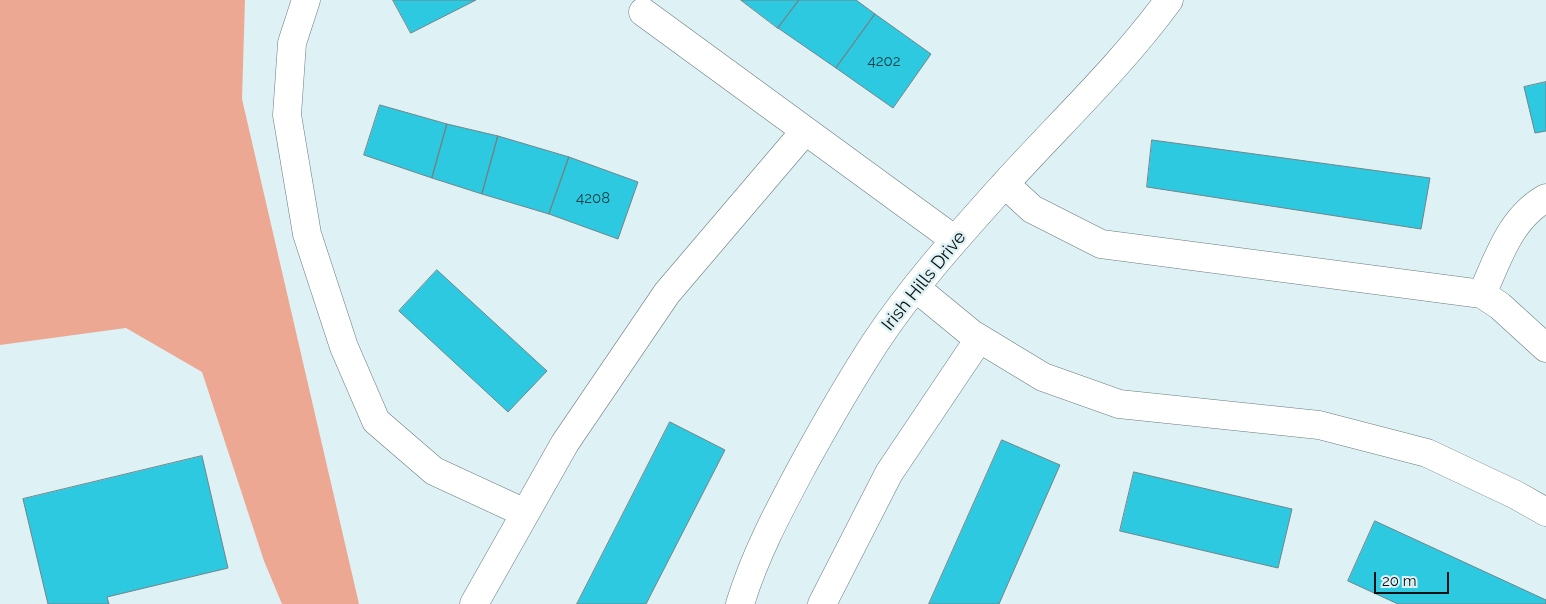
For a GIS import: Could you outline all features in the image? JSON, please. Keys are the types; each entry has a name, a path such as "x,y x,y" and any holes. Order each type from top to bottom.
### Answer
{"street":[{"path":"306,0 292,43 287,115 307,234 344,347 376,421 434,471 525,513"},
{"name":"Irish Hills Drive","path":"740,604 750,570 767,532 823,429 875,342 955,240 1004,184 1119,64 1169,0"},
{"path":"643,12 955,240"},
{"path":"474,604 565,443 667,293 805,131"},
{"path":"1004,184 1032,209 1101,244 1482,294 1500,306 1546,348"},
{"path":"1482,294 1510,230 1546,198"},
{"path":"916,288 979,339 1043,377 1120,404 1320,425 1427,453 1516,495 1546,512"},
{"path":"822,604 889,473 979,339"}],"shaded area":[{"path":"0,0 245,0 242,99 359,604 282,604 264,561 202,372 126,328 0,345"}],"building":[{"path":"393,0 476,0 411,33"},
{"path":"741,0 799,0 778,28"},
{"path":"799,0 856,0 875,14 836,68 778,28"},
{"path":"875,14 931,54 893,108 836,68"},
{"path":"1546,82 1546,131 1535,133 1524,87"},
{"path":"380,105 447,124 432,178 364,155"},
{"path":"447,124 498,136 482,194 432,178"},
{"path":"498,136 569,157 549,214 482,194"},
{"path":"1152,140 1430,178 1421,229 1147,187"},
{"path":"569,157 638,182 618,239 549,214"},
{"path":"437,270 547,371 508,412 399,311"},
{"path":"670,422 725,450 646,604 577,604"},
{"path":"1002,440 1060,465 999,604 929,604"},
{"path":"202,456 228,568 107,597 109,604 48,604 23,499"},
{"path":"1134,472 1292,509 1278,568 1120,531"},
{"path":"1375,521 1546,600 1546,604 1398,604 1348,581"}]}
